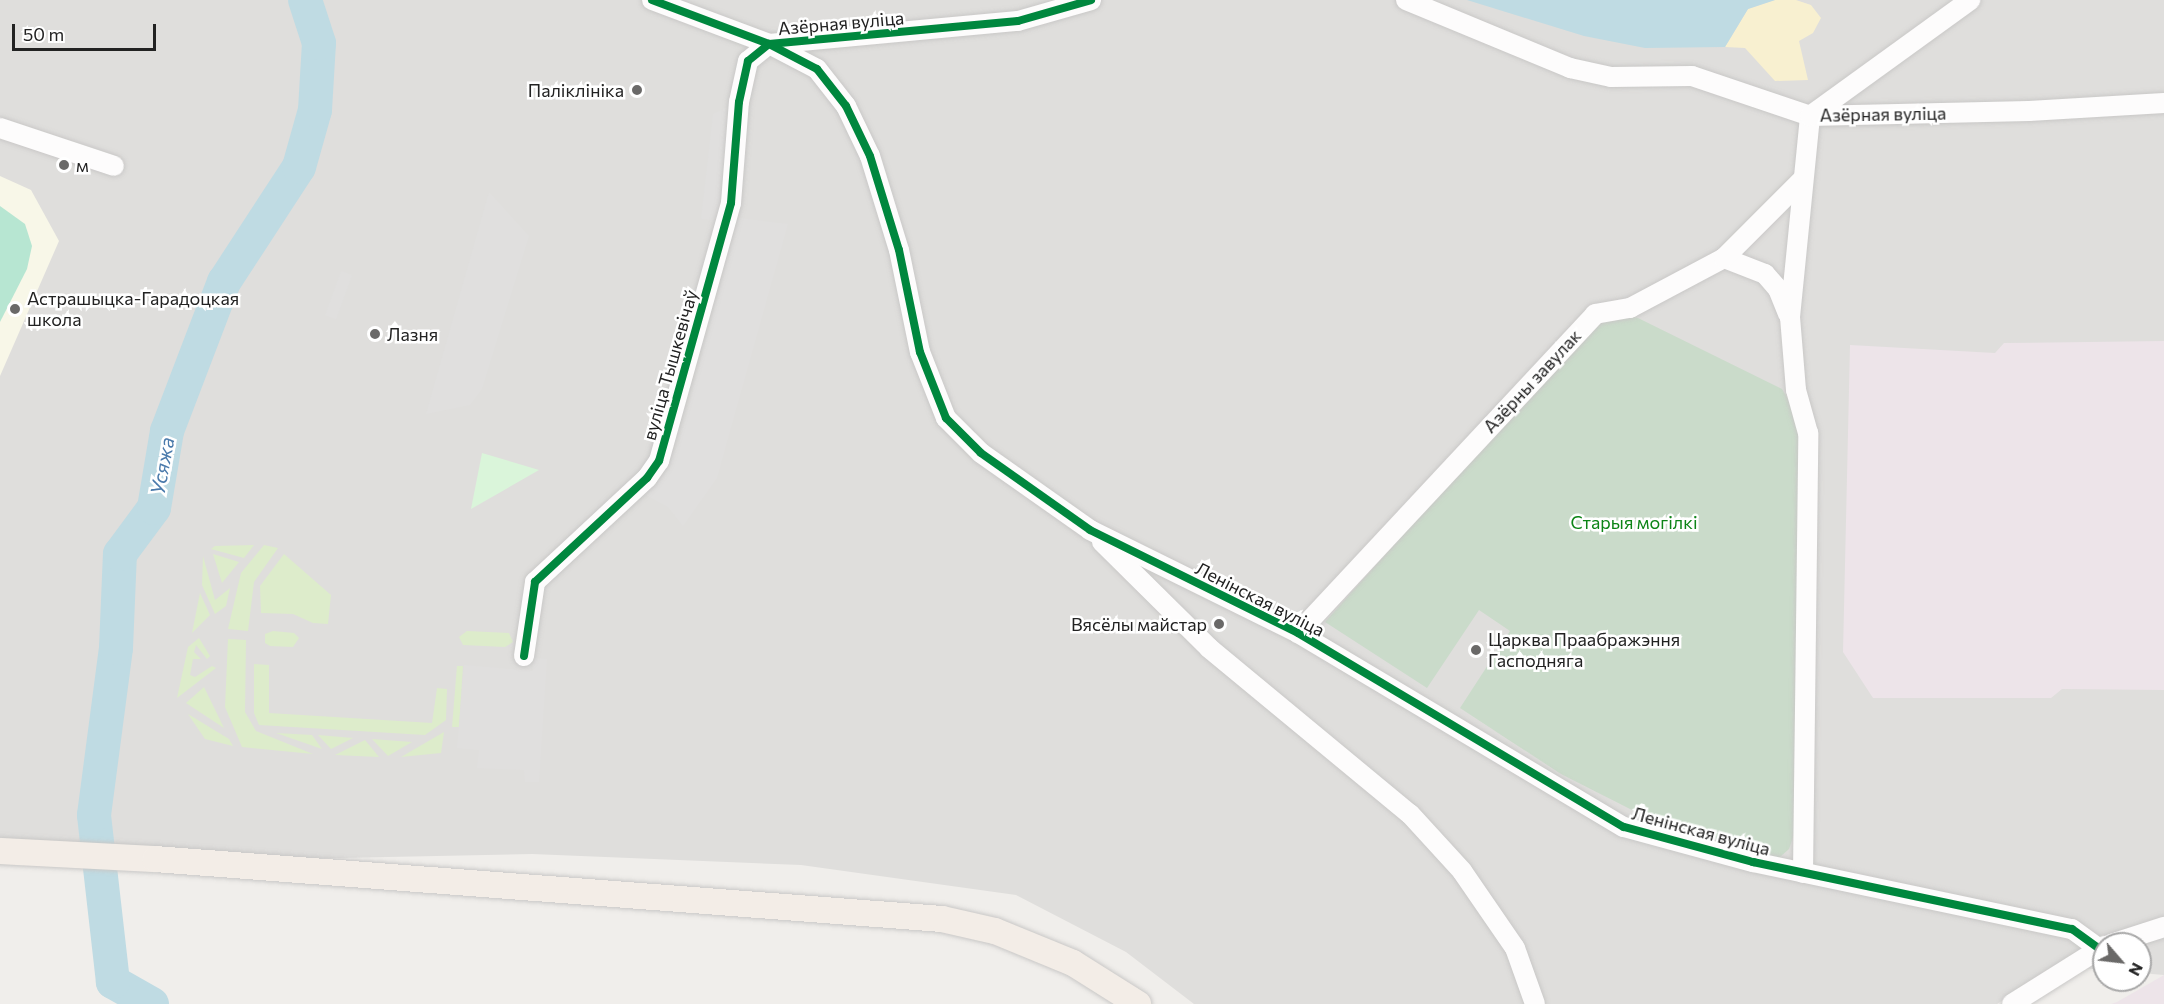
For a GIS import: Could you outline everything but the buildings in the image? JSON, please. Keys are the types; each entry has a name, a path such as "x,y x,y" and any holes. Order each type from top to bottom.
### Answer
{"main road":[{"path":"0,851 155,859 942,919 995,931 1073,963 1138,1004"}],"street":[{"name":"Ленінская вуліца","path":"652,0 769,44 818,69 846,106 870,156 899,250 920,352 946,418 981,453 1090,530 1298,633 1624,827 1803,873 2072,929 2092,940"},
{"name":"Азёрная вуліца","path":"769,44 1018,21 1091,0"},
{"name":"Азёрная вуліца","path":"1407,0 1570,68 1611,77 1692,76 1810,116 2030,111 2164,103"},
{"path":"1803,873 1808,433 1796,390 1790,318 1801,181 1810,116 1970,0"},
{"name":"вуліца Тышкевічаў","path":"524,656 535,582 647,478 659,460 731,203 739,102 748,61 769,44"},
{"path":"0,128 114,166"},
{"name":"Азёрны завулак","path":"1298,633 1595,314 1630,308 1724,258 1801,181"},
{"path":"1724,258 1765,274 1778,289 1790,318"},
{"path":"1090,530 1209,648 1410,814 1462,871 1515,948 1535,1004"},
{"path":"2148,932 2164,927"},
{"path":"2012,1004 2092,954"}],"shaded area":[{"path":"0,0 2164,0 2164,975 2152,974 2152,932 2092,932 2092,969 2056,966 1997,1004 1194,1004 1126,952 1016,895 801,865 532,854 0,865"},
{"path":"739,102 726,221 701,219 713,114"},
{"name":"Астрашыцка-Гарадоцкая школа","path":"0,176 31,190 59,241 0,376"},
{"path":"489,192 529,236 482,389 470,405 426,414"},
{"path":"738,218 788,224 717,478 683,526 668,507 644,494 679,444"},
{"path":"341,271 352,275 336,319 325,315"},
{"path":"2164,341 2164,690 2062,689 2051,698 1873,698 1843,652 1850,345 1995,353 2004,343"},
{"path":"534,658 547,659 539,782 525,782 524,770 477,768 479,750 457,748 464,665 533,671"},
{"path":"2164,975 2164,1004 2111,1004 2134,992 2152,992 2152,982"}],"green space":[{"path":"0,206 25,224 32,246 27,269 0,322"},
{"name":"Старыя могілкі","path":"1616,313 1638,318 1782,389 1799,417 1795,832 1789,849 1780,857 1770,857 1634,811 1561,774 1460,708 1510,631 1479,610 1427,688 1325,622 1596,319"},
{"path":"482,453 539,470 471,509"},
{"path":"254,545 244,558 211,549 215,546"},
{"path":"264,545 278,548 254,582 248,631 228,629 241,573"},
{"path":"213,554 239,562 222,583"},
{"path":"284,554 331,595 328,624 313,623 293,614 261,613 260,586"},
{"path":"203,556 215,600 230,588 226,606 215,614 202,585"},
{"path":"200,593 210,615 192,633"},
{"path":"273,631 294,633 299,638 293,647 270,646 265,643 265,634"},
{"path":"467,631 509,633 513,642 505,647 463,645 459,637"},
{"path":"199,638 210,656 207,659 196,645 194,652 201,659 193,659 190,675 195,677 212,666 216,668 177,698 188,647"},
{"path":"228,639 246,640 245,712 256,731 313,754 242,747 225,707"},
{"path":"254,664 269,665 269,713 432,723 437,688 447,689 446,720 425,735 259,725 254,713"},
{"path":"457,666 463,666 459,727 452,727"},
{"path":"204,687 224,728 186,703"},
{"path":"188,714 229,739 233,746 205,739"},
{"path":"444,732 441,753 401,757"},
{"path":"276,733 312,735 322,749"},
{"path":"318,735 353,738 331,749"},
{"path":"372,739 412,742 388,756"},
{"path":"365,740 379,757 335,755"}],"sand":[{"path":"1775,0 1796,0 1811,5 1821,18 1813,33 1799,41 1808,80 1775,81 1745,48 1725,47 1748,9"}],"water":[{"path":"1467,0 1775,0 1748,9 1725,47 1645,48 1584,36"}],"waterway":[{"name":"Усяжа","path":"152,1004 113,982 94,815 116,648 120,554 154,508 167,431 224,282 299,167 315,110 319,43 305,0"}],"cycle path":[{"path":"652,0 769,44 817,69 846,106 870,156 899,250 920,352 946,418 981,453 1090,530 1298,633 1624,827 1753,862 2072,929 2092,944"},
{"path":"524,656 535,582 647,478 659,461 731,203 739,102 748,61 769,44 1018,21 1091,0"}],"place":[{"name":"Паліклініка","path":"637,90"},
{"name":"м","path":"64,165"},
{"name":"Астрашыцка-Гарадоцкая школа","path":"15,309"},
{"name":"Лазня","path":"375,334"},
{"name":"Вясёлы майстар","path":"1219,624"},
{"name":"Царква Праабражэння Гасподняга","path":"1476,650"}]}
